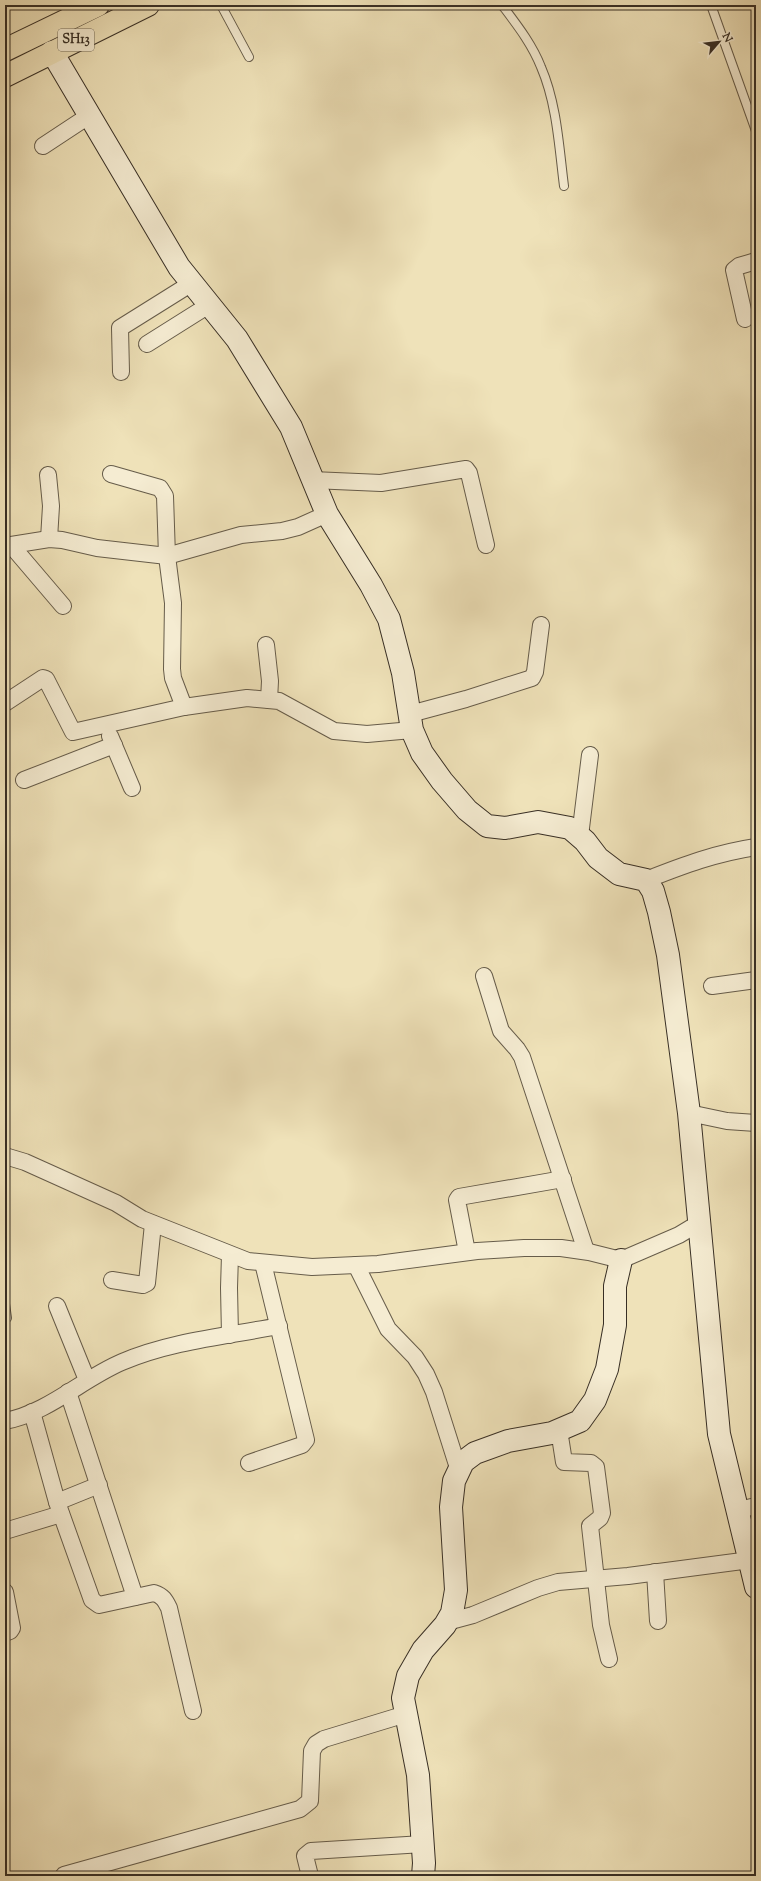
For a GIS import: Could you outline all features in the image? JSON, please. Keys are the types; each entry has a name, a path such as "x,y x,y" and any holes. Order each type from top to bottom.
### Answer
{"main road":[{"name":"SH13","path":"5,50 98,5"},
{"name":"SH13","path":"5,76 148,5"}],"street":[{"path":"52,52 180,267 237,339 291,427 327,514 371,585 389,618 403,673 411,722 422,753 442,781 467,810 486,826 505,828 538,822 570,828 580,836 598,858 619,874 646,880 725,851 756,847"},
{"path":"43,146 90,115"},
{"path":"745,319 734,270 739,266 756,261"},
{"path":"121,372 120,328 192,283"},
{"path":"146,344 209,305"},
{"path":"312,480 381,484 466,469 469,473 486,545"},
{"path":"111,474 160,488 165,496 167,556 173,603 172,669 173,678 184,707"},
{"path":"48,475 50,506 49,539"},
{"path":"8,546 49,539 62,540 97,548 167,556 241,535 282,531 298,527 327,514"},
{"path":"8,546 64,606"},
{"path":"5,703 43,678 46,679 71,730 75,731 184,707 247,698 279,701 334,731 367,734 411,722 466,699 528,681 532,678 535,672 542,625"},
{"path":"266,645 270,681 269,700"},
{"path":"106,725 132,788"},
{"path":"24,780 114,745"},
{"path":"580,836 590,755"},
{"path":"646,880 653,891 668,955 689,1113 718,1434 747,1508 750,1560 756,1587"},
{"path":"484,976 501,1031 522,1057 586,1251"},
{"path":"712,986 756,980"},
{"path":"689,1113 727,1121 756,1123"},
{"path":"5,1156 25,1162 116,1203 142,1220 248,1261 312,1267 378,1264 466,1252 524,1248 561,1248 586,1251 621,1260 679,1235 699,1223"},
{"path":"466,1252 457,1200 459,1197 563,1179"},
{"path":"112,1280 143,1285 148,1283 153,1224"},
{"path":"230,1255 230,1335"},
{"path":"423,1876 424,1863 418,1776 403,1698 408,1676 423,1650 447,1622 452,1613 456,1590 451,1507 454,1481 463,1462 475,1453 508,1441 552,1433 580,1421 595,1400 607,1369 615,1325 614,1286 621,1260"},
{"path":"249,1463 302,1444 306,1440 263,1262"},
{"path":"356,1265 388,1329 415,1357 426,1374 434,1392 459,1471"},
{"path":"57,1306 87,1380"},
{"path":"5,1421 32,1412 121,1362 148,1353 278,1326"},
{"path":"68,1392 135,1597"},
{"path":"32,1412 59,1508 92,1600 99,1605 154,1593 160,1595 165,1600 169,1608 193,1711"},
{"path":"559,1430 564,1462 590,1463 596,1467 602,1513 600,1518 590,1526 601,1625 609,1659"},
{"path":"5,1531 59,1508 99,1485"},
{"path":"447,1622 485,1610 538,1588 558,1582 750,1560"},
{"path":"655,1572 658,1620"},
{"path":"5,1592 12,1628 10,1631 5,1633"},
{"path":"64,1874 300,1809 310,1801 312,1752 316,1744 324,1739 406,1714"},
{"path":"310,1876 306,1856 311,1851 423,1844"}],"lane":[{"path":"221,5 249,57"},
{"path":"502,5 525,35 541,67 552,101 564,186"},
{"path":"711,5 756,131"},
{"path":"5,1304 7,1318"}]}
